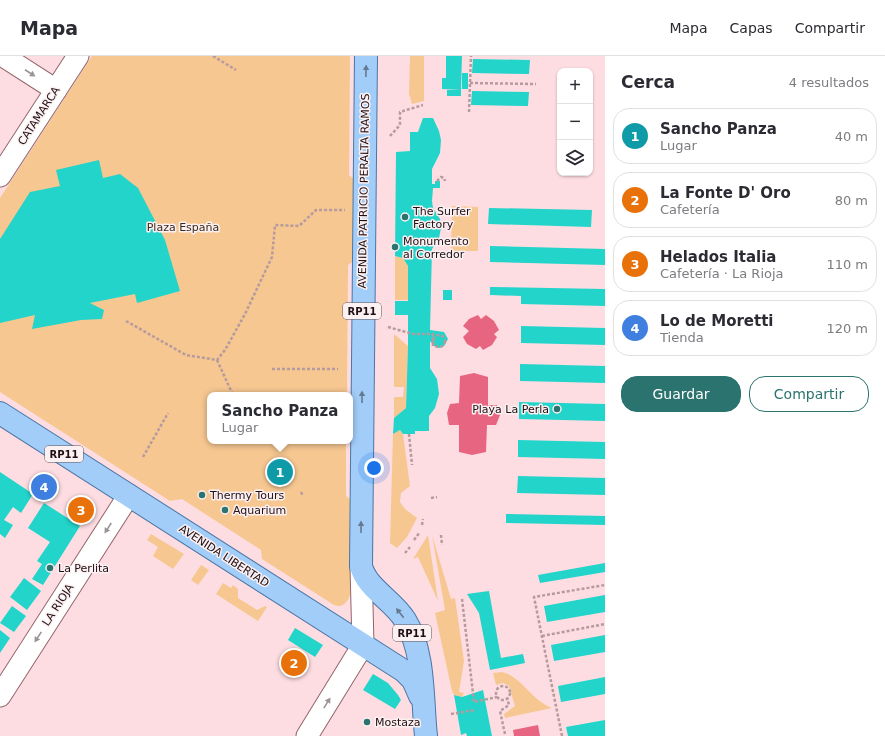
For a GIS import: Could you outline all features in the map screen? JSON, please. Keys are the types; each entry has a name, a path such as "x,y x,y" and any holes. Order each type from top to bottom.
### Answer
{"main road":[{"name":"AVENIDA PATRICIO PERALTA RAMOS","path":"366,56 361,566 365,578 397,609 412,633 419,664 425,727"},
{"name":"AVENIDA LIBERTAD","path":"0,413 409,675 416,686 425,727"}],"street":[{"path":"3,56 56,90"},
{"name":"CATAMARCA","path":"0,176 78,56"},
{"name":"LA RIOJA","path":"0,696 129,495"},
{"name":"AVENIDA PATRICIO PERALTA RAMOS","path":"361,566 364,645"},
{"path":"307,736 364,645"}],"path":[{"path":"213,56 236,70"},
{"path":"469,112 471,56"},
{"path":"470,83 536,84"},
{"path":"390,136 400,125 400,112 423,105"},
{"path":"437,181 441,176 445,181"},
{"path":"217,360 225,350 245,314 272,257 275,225 299,226 316,210 345,210"},
{"path":"126,321 186,355 217,360"},
{"path":"388,327 413,334 433,334 433,348"},
{"path":"439,335 445,340 443,345 440,347 435,346 433,342 434,338 439,335"},
{"path":"217,360 232,392"},
{"path":"272,369 338,369"},
{"path":"143,457 168,413"},
{"path":"409,434 412,465"},
{"path":"301,492 303,496"},
{"path":"431,498 437,497"},
{"path":"422,525 423,519"},
{"path":"414,540 420,532"},
{"path":"441,535 442,545"},
{"path":"405,553 410,547"},
{"path":"562,736 534,597 605,585"},
{"path":"462,599 474,702 497,697 503,700 507,698"},
{"path":"542,636 605,624"},
{"path":"497,697 496,690 504,686 510,692 507,698 508,706 500,711 504,734"},
{"path":"451,714 475,710"}],"green space":[{"name":"Plaza España","path":"92,56 350,56 349,175 355,180 354,261 348,265 347,392 207,392 207,444 346,444 346,496 351,500 350,595 346,602 340,606 334,605 262,559 261,550 182,499 170,501 0,392 0,198"},
{"path":"410,56 424,56 424,101 412,104 409,94"},
{"path":"452,206 478,207 478,251 451,251"},
{"path":"395,256 403,258 408,266 408,300 395,300"},
{"path":"394,334 408,346 406,408 394,418 394,397 403,397 404,387 394,387"},
{"path":"400,430 403,434 410,486 401,493 400,502 405,509 417,518 407,537 397,548 390,543 393,434"},
{"path":"151,534 184,554 173,569 153,556 158,547 147,540"},
{"path":"428,535 438,601 418,557 413,559"},
{"path":"432,535 451,599 455,598 464,661 459,692 464,693 462,697 454,695 452,691 435,613 445,610"},
{"path":"201,565 209,570 198,585 191,580"},
{"path":"223,583 231,588 233,585 238,589 238,598 257,610 265,606 267,607 258,621 216,594"},
{"path":"502,672 515,678 538,700 552,708 505,718 504,714 515,706 509,686 503,683 496,685 493,673"}],"shaded area":[{"path":"478,315 481,319 486,315 494,321 499,330 494,334 497,337 492,345 483,350 480,346 476,349 467,344 463,337 469,331 463,326 469,319"},
{"path":"474,373 488,377 488,405 497,405 500,415 496,425 487,425 486,452 472,455 459,452 459,425 449,425 447,413 450,404 459,403 460,376"},
{"path":"538,725 540,736 514,736 513,730"}],"building":[{"path":"446,56 462,56 461,90 442,89 442,78 446,78"},
{"path":"473,59 530,60 529,74 472,73"},
{"path":"462,73 468,73 468,89 462,89"},
{"path":"447,90 461,90 461,96 447,96"},
{"path":"472,91 529,92 528,106 471,105"},
{"path":"423,118 433,118 441,140 440,153 432,169 432,184 435,184 435,181 440,181 440,188 433,188 432,201 433,208 440,219 441,228 439,238 432,249 430,330 444,332 448,339 444,346 439,348 434,346 430,341 430,368 437,379 439,394 435,408 429,416 429,431 415,431 415,434 403,434 400,430 393,434 394,418 406,408 408,346 408,315 395,315 395,301 408,301 408,266 403,258 395,256 396,152 410,151 410,132 418,132"},
{"path":"99,160 103,178 120,174 138,188 165,240 180,291 137,303 135,294 90,303 104,310 102,319 81,320 32,329 35,315 0,323 0,239 30,192 60,186 56,170"},
{"path":"489,208 592,210 591,227 488,224"},
{"path":"490,246 605,249 605,265 490,262"},
{"path":"490,287 605,289 605,306 521,304 521,296 490,295"},
{"path":"443,290 452,290 452,300 443,300"},
{"path":"521,326 605,328 605,345 521,343"},
{"path":"520,364 605,366 605,383 520,381"},
{"path":"519,402 605,404 605,421 519,419"},
{"path":"518,440 605,442 605,459 518,457"},
{"path":"0,472 33,494 21,513 13,507 4,520 13,525 5,538 0,534"},
{"path":"518,476 605,478 605,495 517,493"},
{"path":"44,503 80,526 43,585 32,579 42,564 37,561 50,542 28,528"},
{"path":"506,514 605,516 605,525 506,523"},
{"path":"605,563 605,572 540,583 538,575"},
{"path":"24,578 41,591 27,610 10,597"},
{"path":"489,591 501,658 523,654 525,663 490,670 479,613 467,594"},
{"path":"605,595 605,612 547,622 544,606"},
{"path":"12,606 26,616 14,632 0,623"},
{"path":"295,628 323,645 315,657 288,640"},
{"path":"0,630 10,638 0,653"},
{"path":"605,635 605,652 554,661 551,645"},
{"path":"373,674 388,683 398,695 401,700 395,709 363,690"},
{"path":"605,677 605,694 561,702 558,686"},
{"path":"483,690 492,736 467,736 466,733 461,735 454,695 462,697"},
{"path":"605,720 605,736 568,736 566,727"}],"place":[{"name":"The Surfer Factory","path":"405,217"},
{"name":"Monumento al Corredor","path":"395,247"},
{"name":"Playa La Perla","path":"557,409"},
{"name":"Sancho Panza","path":"280,472"},
{"name":"Lo de Moretti","path":"44,487"},
{"name":"Thermy Tours","path":"202,495"},
{"name":"Helados Italia","path":"81,510"},
{"name":"Aquarium","path":"225,510"},
{"name":"La Perlita","path":"50,568"},
{"name":"La Fonte D' Oro","path":"294,663"},
{"name":"Mostaza","path":"367,722"}]}
